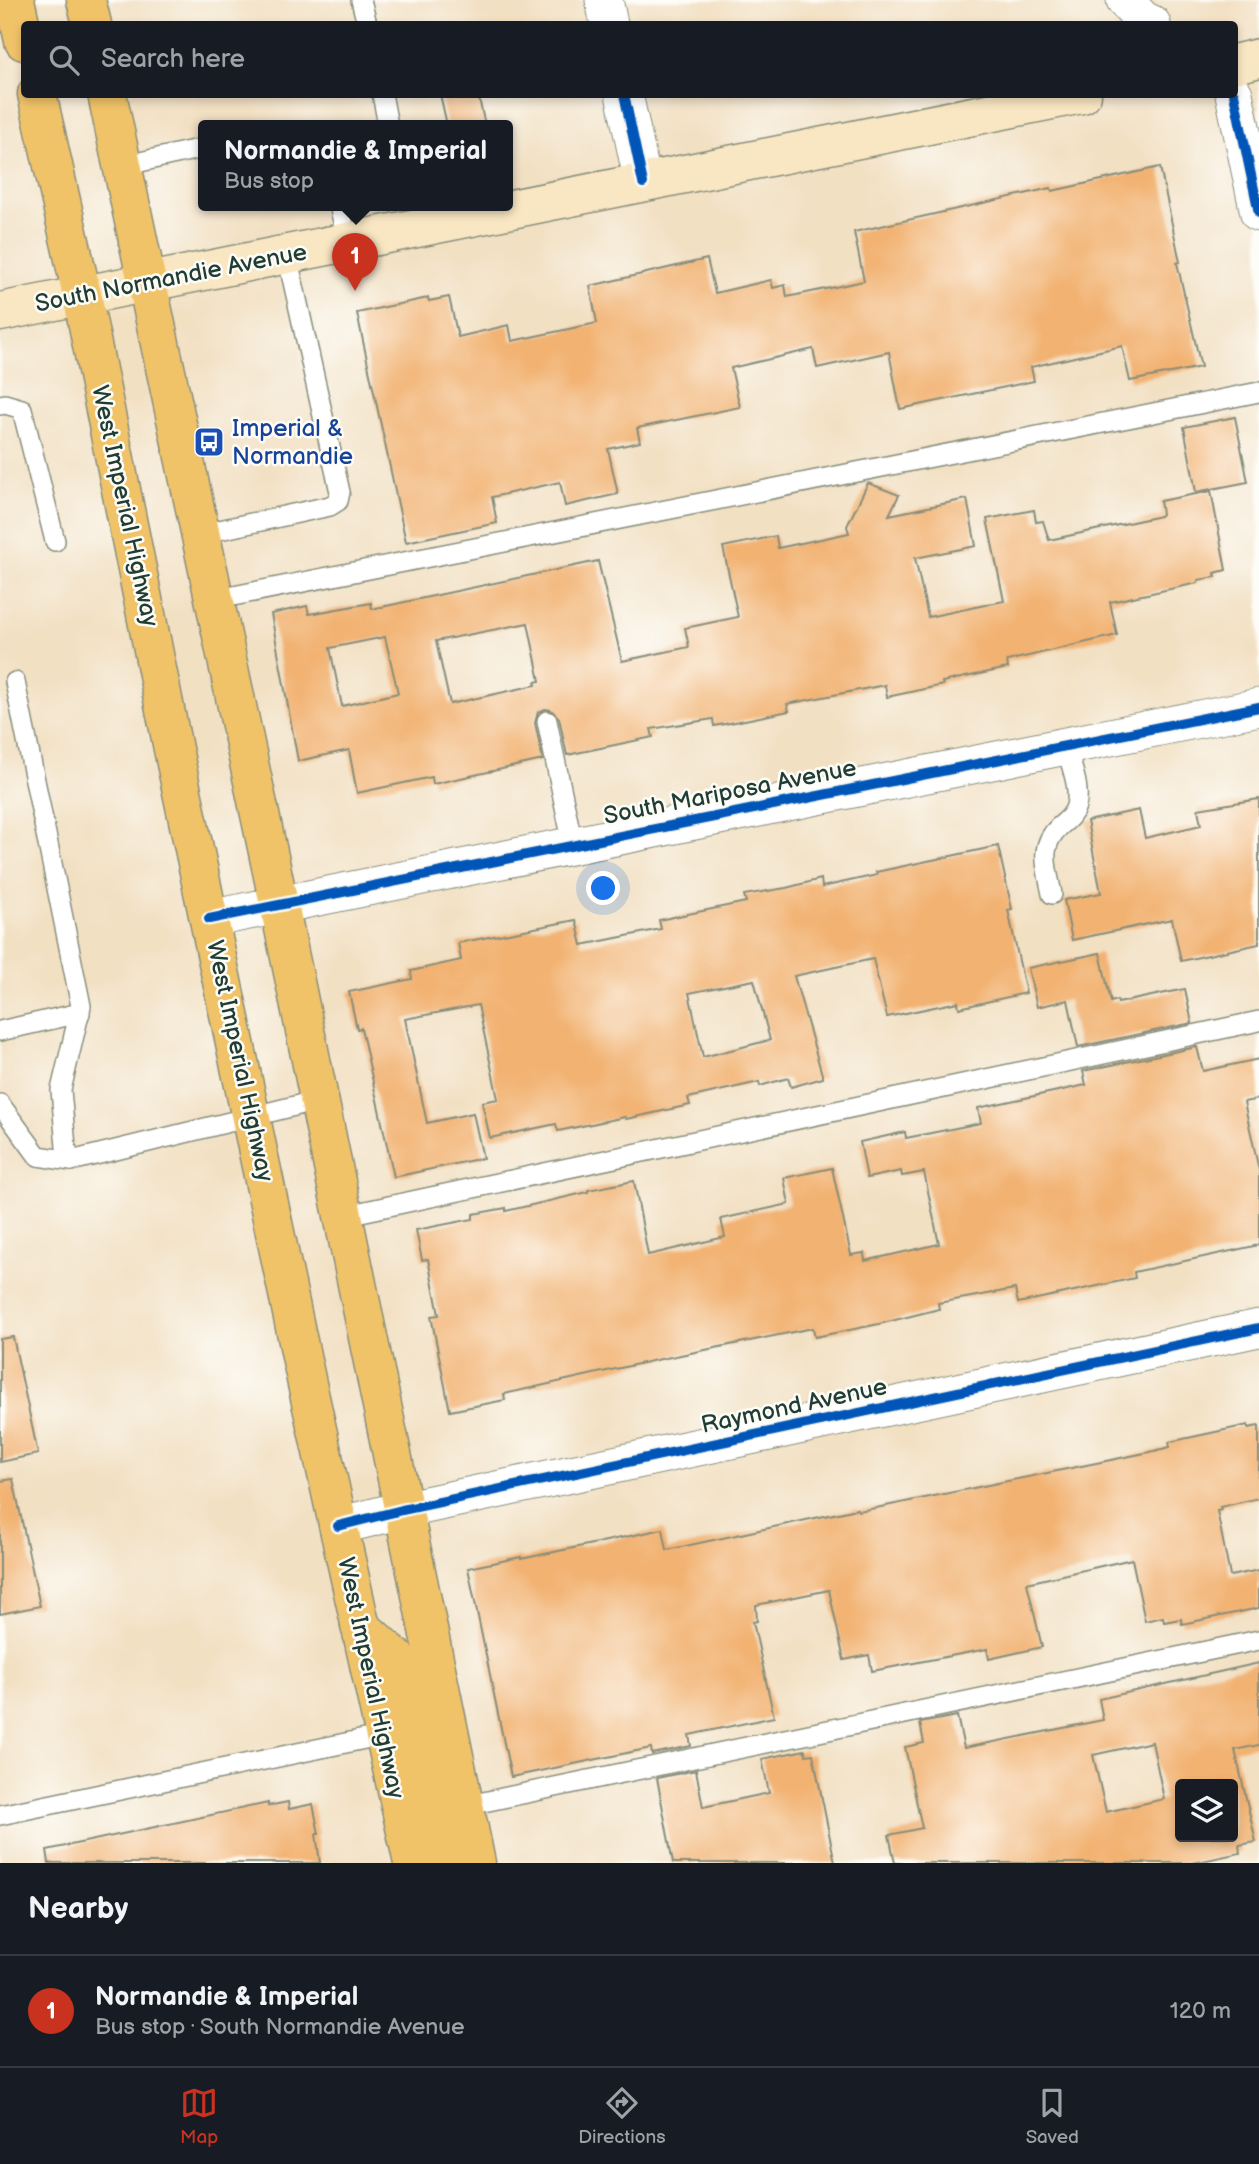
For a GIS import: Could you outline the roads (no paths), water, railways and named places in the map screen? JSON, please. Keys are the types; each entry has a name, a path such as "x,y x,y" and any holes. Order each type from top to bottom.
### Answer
{"main road":[{"path":"86,0 91,21"},
{"path":"1238,63 1259,58"},
{"name":"West Imperial Highway","path":"38,98 82,295 209,919 338,1526 413,1863"},
{"path":"108,98 279,904 476,1863"},
{"name":"South Normandie Avenue","path":"513,202 643,183 1062,98"},
{"name":"South Normandie Avenue","path":"0,312 348,242 409,217 450,211"},
{"path":"360,1626 398,1660 442,1863"}],"street":[{"path":"604,0 608,21"},
{"path":"1125,0 1146,21"},
{"path":"625,98 643,183"},
{"path":"1235,98 1259,213"},
{"name":"South Mariposa Avenue","path":"209,919 1259,706"},
{"name":"Raymond Avenue","path":"338,1526 402,1510 1259,1328"}],"lane":[{"path":"361,0 366,21"},
{"path":"383,98 387,120"},
{"path":"122,166 198,149"},
{"path":"340,211 348,242"},
{"path":"201,534 338,502 340,492 287,255"},
{"path":"213,600 1259,392"},
{"path":"0,405 22,409 55,541"},
{"path":"16,682 81,1006 61,1090 66,1147 71,1161"},
{"path":"547,721 573,845"},
{"path":"1052,894 1044,855 1047,842 1072,816 1077,803 1077,791 1066,746"},
{"path":"0,1031 80,1013"},
{"path":"342,1216 1259,1021"},
{"path":"0,1104 38,1156 71,1161 319,1100"},
{"path":"464,1806 1259,1640"},
{"path":"0,1815 384,1735"}],"place":[{"name":"Normandie & Imperial","path":"355,291"},
{"name":"Imperial & Normandie","path":"209,442"}]}
